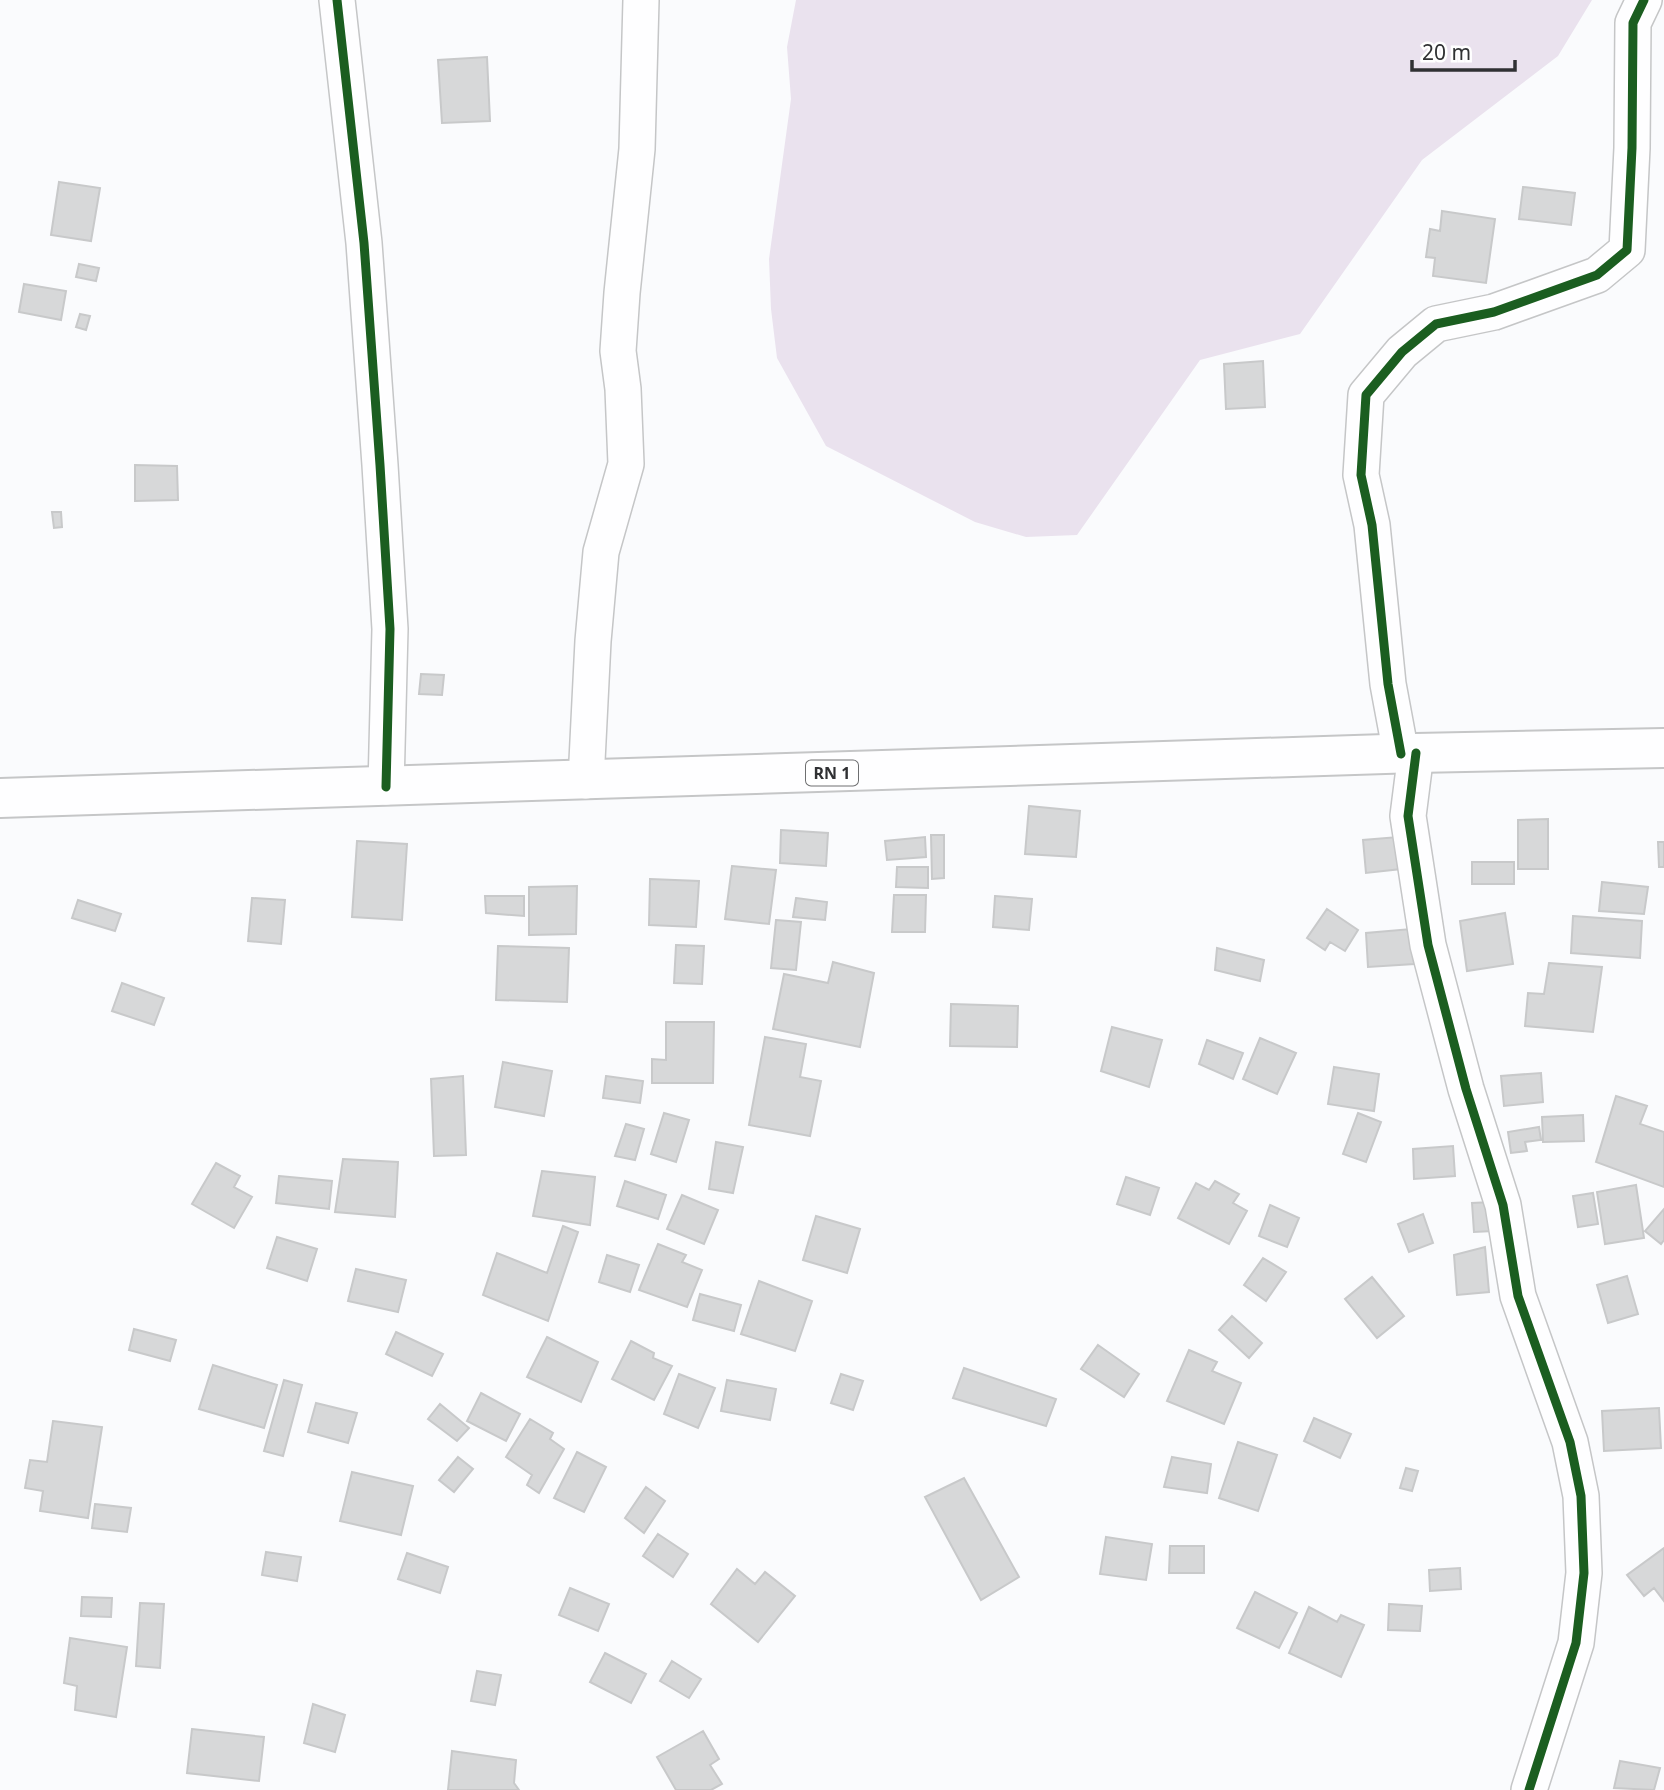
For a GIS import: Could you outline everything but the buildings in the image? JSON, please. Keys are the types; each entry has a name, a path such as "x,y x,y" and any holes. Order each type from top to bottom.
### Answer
{"main road":[{"name":"RN 1","path":"0,798 1664,748"}],"street":[{"path":"337,0 365,243 381,479 390,629 386,787"},
{"path":"586,781 593,641 601,552 626,464 623,389 618,351 638,149 641,0"},
{"path":"1529,1790 1576,1643 1584,1573 1581,1496 1570,1442 1518,1296 1503,1205 1466,1089 1428,945 1408,816 1408,754 1388,684 1371,526 1362,475 1366,396 1402,352 1436,324 1494,312 1597,275 1627,250 1632,148 1633,23 1644,0"}],"shaded area":[{"path":"796,0 1592,0 1558,56 1422,160 1300,334 1200,360 1077,535 1026,537 975,522 826,446 777,358 769,259 791,99 787,47"}],"cycle path":[{"path":"337,0 364,243 380,465 390,629 386,787"},
{"path":"1401,754 1388,684 1372,525 1361,475 1366,395 1402,352 1436,324 1494,312 1597,275 1627,250 1632,148 1633,23 1644,0"},
{"path":"1416,753 1408,816 1428,945 1466,1089 1503,1205 1518,1296 1570,1442 1581,1496 1584,1573 1576,1643 1529,1790"}]}
